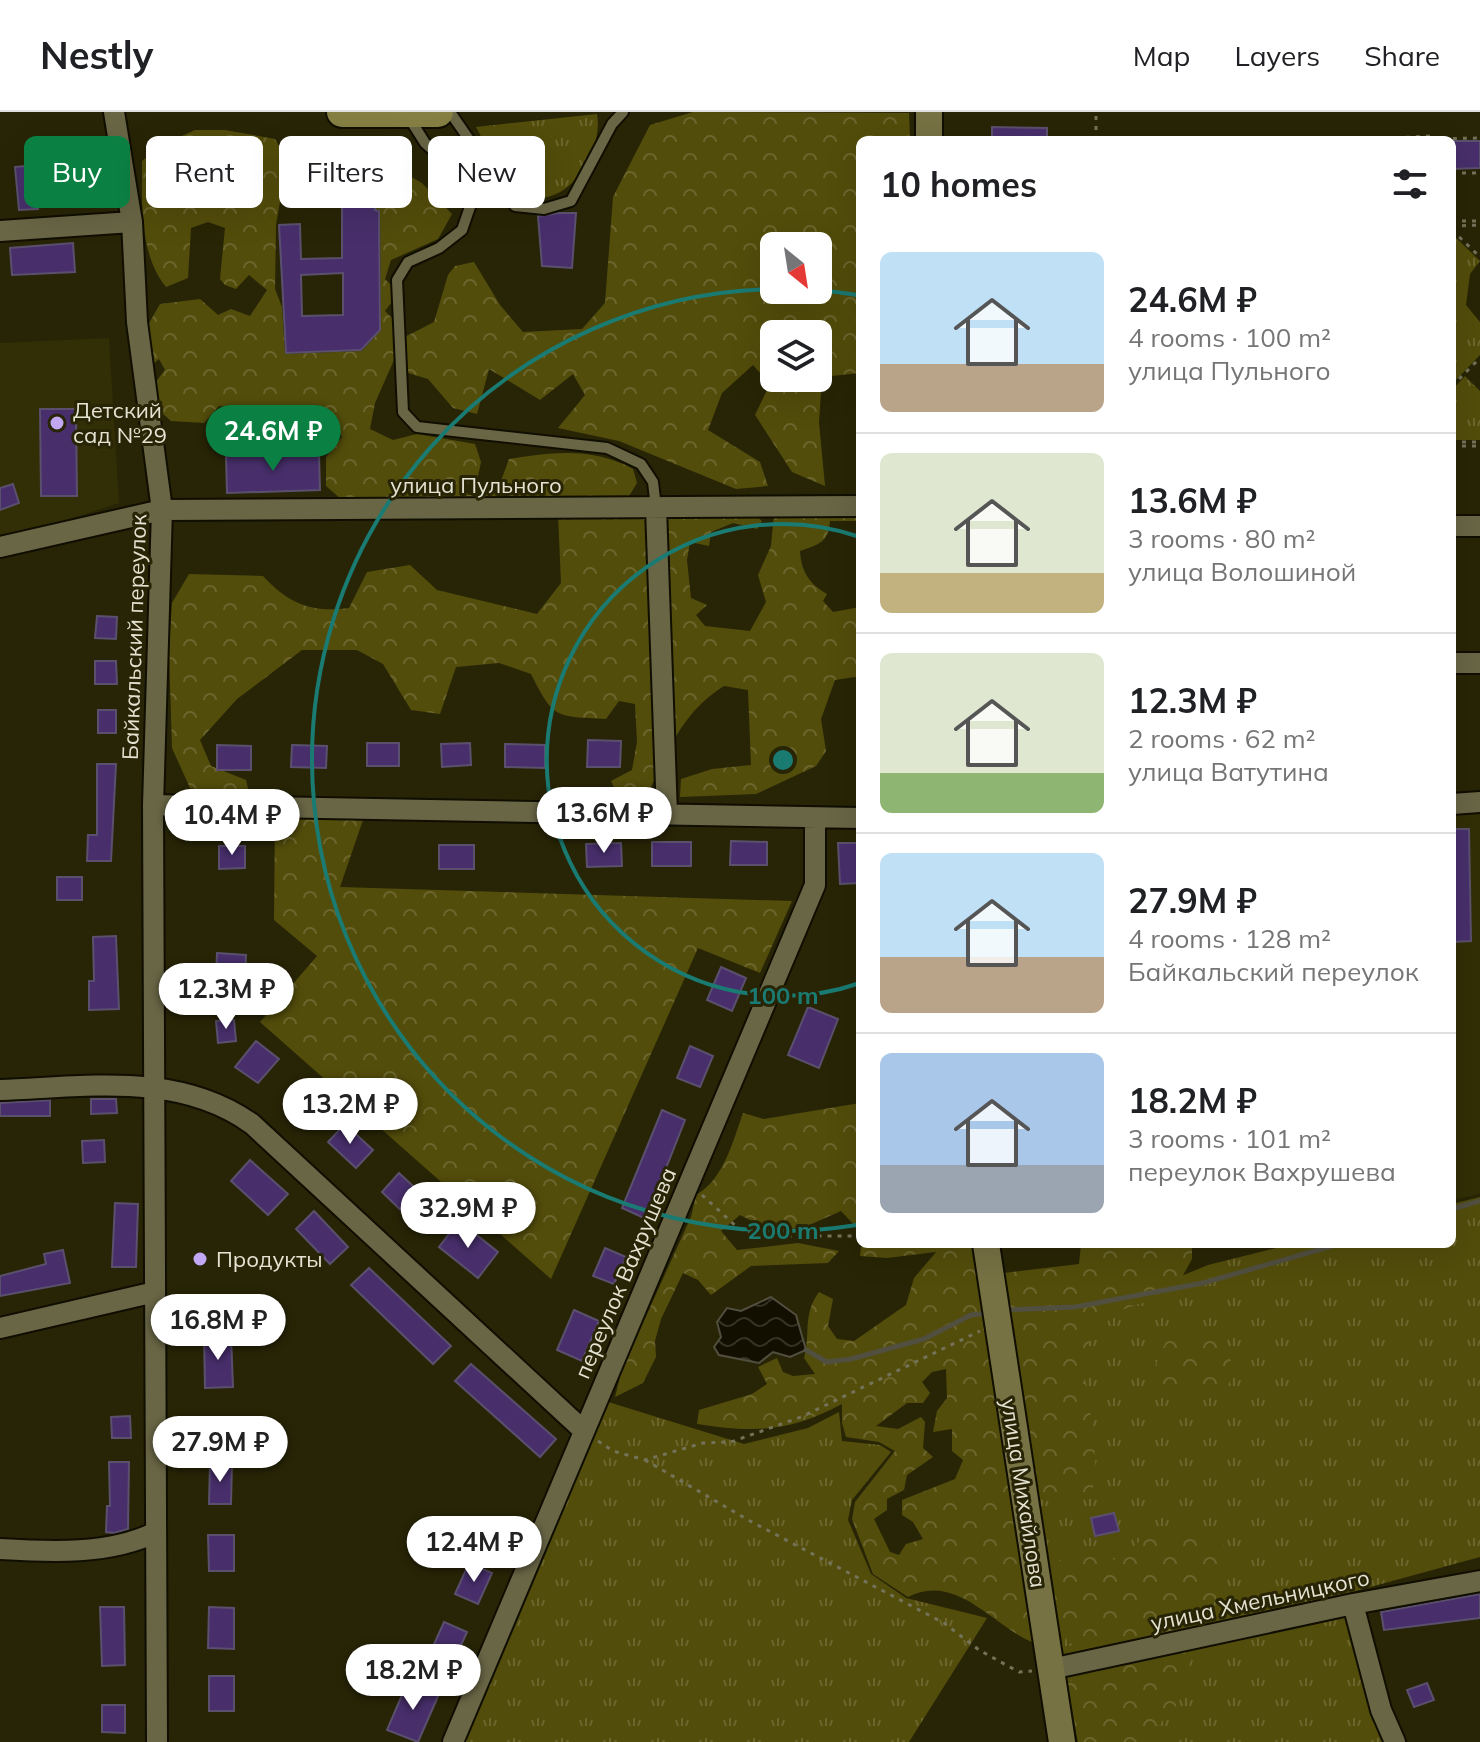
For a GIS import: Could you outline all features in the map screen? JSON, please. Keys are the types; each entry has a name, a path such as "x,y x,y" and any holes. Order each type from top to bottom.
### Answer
{"main road":[{"path":"342,112 438,112"}],"street":[{"name":"Байкальский переулок","path":"114,112 132,222 137,322 162,510 153,805 157,1742"},
{"path":"929,112 929,136"},
{"path":"0,231 132,222"},
{"name":"улица Пульного","path":"0,547 162,510 856,506"},
{"path":"656,508 667,815"},
{"path":"1456,526 1480,526"},
{"path":"1456,663 1480,663"},
{"path":"1456,804 1480,802"},
{"path":"153,805 856,818"},
{"name":"переулок Вахрушева","path":"453,1742 815,885 815,818"},
{"path":"0,1090 154,1085 209,1098 252,1124 584,1431"},
{"name":"улица Михайлова","path":"986,1248 992,1317 1062,1742"},
{"path":"0,1328 155,1292"},
{"path":"0,1549 45,1553 139,1541 156,1532"},
{"name":"улица Хмельницкого","path":"1051,1669 1353,1604 1480,1581"},
{"path":"1353,1604 1381,1710 1395,1742"}],"lane":[{"path":"450,112 515,206 544,209 571,201 612,124 623,112"},
{"path":"407,114 425,143 457,172 471,204 462,230 439,248 408,262 397,280 403,412 417,427 607,448 641,464 653,482 656,508"}],"path":[{"path":"1096,112 1096,136"},
{"path":"1456,138 1480,138"},
{"path":"1456,173 1480,173"},
{"path":"1456,226 1480,223"},
{"path":"1456,230 1480,257"},
{"path":"1456,382 1480,358"},
{"path":"1465,373 1471,379"},
{"path":"1456,444 1480,444"},
{"path":"690,1182 738,1228 757,1236 856,1236"},
{"path":"645,1460 703,1443 731,1442 770,1430 973,1334 992,1317"},
{"path":"973,1334 992,1317"},
{"path":"584,1431 613,1451 645,1460 750,1521 944,1623 979,1650 1019,1672 1051,1669"}],"shaded area":[{"name":"Детский сад №29","path":"109,338 119,503 0,541 0,343"},
{"path":"1480,810 1480,1194 1456,1199 1456,811"}],"green space":[{"path":"693,112 909,113 910,136 856,136 856,373 832,376 832,320 760,320 760,373 753,365 722,393 708,430 760,462 768,486 736,489 619,441 558,428 585,395 573,374 540,400 489,369 477,414 453,408 428,379 405,372 403,338 434,322 448,275 455,266 474,262 500,305 523,332 582,329 605,303 613,197 650,125"},
{"path":"597,114 598,129 588,161 578,176 567,188 545,196 545,136 480,136 476,127"},
{"path":"195,130 225,130 258,136 182,136"},
{"path":"263,137 275,139 279,146 279,207 275,289 282,307 285,354 362,351 381,330 380,210 365,209 412,208 412,177 422,183 428,189 428,208 446,208 452,214 438,239 391,260 385,279 394,288 394,299 385,311 395,321 394,360 375,403 370,429 393,440 417,434 475,444 481,462 478,476 462,487 469,495 498,489 509,459 572,453 603,457 633,469 637,483 629,496 559,505 348,505 326,486 326,457 342,437 328,411 301,414 245,428 233,408 219,406 204,423 171,421 163,414 149,418 144,397 165,370 159,359 146,370 140,339 160,304 200,299 218,315 231,309 250,316 267,290 249,275 236,289 225,285 220,279 225,228 208,222 191,228 188,278 166,287 157,274 147,243 142,161 146,158 146,208 263,208"},
{"path":"1456,238 1480,261 1470,274 1466,305 1480,322 1480,355 1456,380"},
{"path":"1465,376 1480,391 1480,440 1456,440 1456,386"},
{"path":"766,392 821,392 819,423 825,486 792,472 755,415"},
{"path":"856,510 856,521 830,521 821,542 800,551 807,576 827,594 823,601 833,612 856,608 856,678 835,680 821,719 826,751 816,766 756,794 680,797 681,779 712,769 751,765 748,690 724,686 710,696 680,730 651,787 620,800 611,781 632,770 637,742 635,704 619,701 606,719 566,716 558,713 545,700 531,674 499,663 456,667 440,714 411,710 383,664 357,650 302,650 237,699 200,740 211,766 246,780 250,797 190,788 172,748 169,650 172,603 189,574 263,576 292,600 312,607 335,609 349,608 367,572 410,565 437,590 537,614 561,583 558,514 752,512 762,521 757,529 733,523 711,532 709,546 690,542 687,560 691,598 707,605 696,615 705,626 750,631 766,602 758,575 771,546 774,513"},
{"path":"275,817 364,817 340,887 792,901 760,973 698,948 551,1279 260,1022 317,956 274,920"},
{"path":"856,1104 856,1227 841,1211 807,1226 774,1232 740,1215 721,1231 737,1250 798,1243 839,1251 828,1263 751,1266 711,1295 698,1280 683,1273 661,1319 655,1341 656,1357 643,1383 615,1397 622,1369 691,1217 696,1195 721,1169 743,1113 764,1119"},
{"path":"1480,1197 1480,1557 1341,1595 1376,1719 1386,1742 1078,1742 1006,1348 1208,1265 1276,1248 1456,1248 1456,1203"},
{"path":"861,1248 983,1248 1037,1633 1032,1642 958,1596 942,1591 925,1591 908,1597 873,1574 852,1519 855,1502 895,1451 879,1442 846,1437 842,1404 805,1420 771,1428 736,1429 697,1424 699,1410 752,1394 767,1384 758,1367 777,1358 783,1372 793,1376 815,1374 804,1358 810,1309 819,1292 833,1299 828,1326 837,1339 854,1341 906,1305 914,1278 936,1252 887,1258 860,1256","holes":["946,1369 947,1398 937,1411 933,1432 952,1429 952,1451 963,1460 955,1479 902,1500 902,1515 913,1522 923,1539 906,1544 899,1555 890,1552 874,1519 887,1510 887,1499 904,1490 907,1475 933,1457 923,1448 925,1422 921,1417 898,1429 876,1426 907,1403 923,1403 930,1393 922,1382 932,1372"]},
{"path":"1081,1248 1192,1248 1192,1259 1170,1299 1138,1304 1118,1313 1081,1353 1094,1443 1091,1499 1057,1503 1034,1498 996,1274 1079,1264"},
{"path":"1169,1335 1217,1338 1234,1366 1227,1389 1173,1388 1155,1384 1152,1373"},
{"path":"605,1401 744,1444 808,1428 839,1412 842,1441 880,1445 891,1452 852,1500 848,1520 871,1574 906,1598 987,1618 909,1742 460,1742"},
{"path":"1151,1530 1223,1544 1226,1565 1216,1600 1197,1629 1130,1641 1116,1652 1087,1657 1059,1633 1048,1573 1072,1549 1097,1548 1109,1560 1121,1559"},
{"path":"1195,1648 1176,1706 1152,1732 1148,1742 1078,1742 1068,1682 1114,1661"}],"water":[{"path":"771,1297 796,1315 806,1350 790,1357 773,1352 759,1363 719,1355 714,1347 721,1337 717,1322 727,1308 741,1311"}],"building":[{"path":"992,127 1047,128 1047,136 992,136"},
{"path":"1456,141 1480,141 1480,168 1456,169"},
{"path":"24,166 24,208 38,209 19,210 15,167"},
{"path":"342,208 375,208 379,211 380,330 361,350 286,353 279,225 300,224 301,259 342,258","holes":["343,273 343,315 302,316 301,275"]},
{"path":"576,213 572,268 542,266 538,216"},
{"path":"73,243 75,272 12,275 10,248"},
{"path":"40,409 76,409 77,496 41,496"},
{"path":"319,454 320,490 227,493 226,456"},
{"path":"13,484 19,503 0,510 0,488"},
{"path":"97,616 117,617 116,639 95,638"},
{"path":"95,661 116,661 117,684 95,684"},
{"path":"98,710 116,710 116,733 98,733"},
{"path":"588,740 621,741 620,767 587,767"},
{"path":"367,743 399,743 399,766 367,766"},
{"path":"470,743 471,765 442,767 441,744"},
{"path":"505,744 545,745 545,768 505,767"},
{"path":"217,745 251,746 251,770 217,770"},
{"path":"292,745 327,746 326,768 291,767"},
{"path":"97,764 116,764 111,861 87,861 88,835 97,835"},
{"path":"1456,829 1469,829 1471,941 1456,942"},
{"path":"731,841 767,842 767,865 730,865"},
{"path":"652,842 691,842 691,866 652,866"},
{"path":"621,843 622,866 587,867 586,844"},
{"path":"838,843 856,843 856,883 840,884"},
{"path":"439,845 474,845 474,869 439,869"},
{"path":"219,846 245,846 245,868 219,869"},
{"path":"57,877 82,877 82,900 57,900"},
{"path":"116,936 119,1009 89,1010 89,981 94,981 93,937"},
{"path":"217,953 246,955 245,978 216,977"},
{"path":"721,967 746,978 732,1011 707,1000"},
{"path":"808,1007 838,1019 819,1068 788,1055"},
{"path":"234,1020 236,1041 218,1043 216,1021"},
{"path":"256,1041 279,1059 258,1083 235,1067"},
{"path":"690,1046 713,1056 700,1087 677,1078"},
{"path":"91,1099 116,1099 117,1113 91,1114"},
{"path":"50,1100 50,1116 0,1116 0,1103"},
{"path":"662,1110 685,1120 646,1219 622,1208"},
{"path":"345,1124 373,1150 356,1168 328,1142"},
{"path":"104,1140 105,1162 83,1163 82,1141"},
{"path":"250,1160 288,1194 268,1215 231,1181"},
{"path":"399,1173 428,1200 410,1219 382,1192"},
{"path":"115,1203 138,1204 136,1267 112,1267"},
{"path":"314,1211 348,1247 330,1264 296,1229"},
{"path":"459,1221 498,1252 478,1278 439,1247"},
{"path":"605,1248 626,1257 614,1284 593,1276"},
{"path":"63,1250 70,1283 0,1296 0,1276 46,1264 44,1254"},
{"path":"369,1268 451,1346 433,1364 351,1285"},
{"path":"574,1310 599,1321 582,1361 557,1350"},
{"path":"231,1336 233,1387 205,1388 204,1337"},
{"path":"471,1364 556,1439 540,1457 455,1381"},
{"path":"130,1416 131,1438 112,1438 111,1417"},
{"path":"109,1462 129,1462 128,1529 114,1533 106,1532 107,1506 110,1506"},
{"path":"210,1463 232,1463 231,1504 209,1504"},
{"path":"1114,1513 1119,1531 1095,1536 1091,1518"},
{"path":"208,1535 234,1535 234,1571 209,1571"},
{"path":"469,1563 492,1573 478,1604 455,1594"},
{"path":"1480,1594 1480,1618 1384,1630 1381,1612"},
{"path":"100,1607 124,1607 125,1665 102,1666"},
{"path":"209,1607 234,1608 234,1649 208,1648"},
{"path":"444,1622 467,1632 453,1663 430,1653"},
{"path":"209,1676 234,1676 234,1711 209,1711"},
{"path":"408,1681 439,1694 418,1742 387,1730"},
{"path":"1427,1683 1434,1700 1414,1707 1407,1690"},
{"path":"102,1705 125,1705 125,1733 102,1732"}],"waterway":[{"path":"1456,1208 1480,1201"},
{"path":"1006,1310 1075,1307 1203,1283 1325,1248"},
{"path":"806,1350 827,1362 851,1359 924,1339 971,1315 988,1313"}],"place":[{"name":"Детский сад №29","path":"57,423"},
{"name":"Продукты","path":"200,1259"}]}
